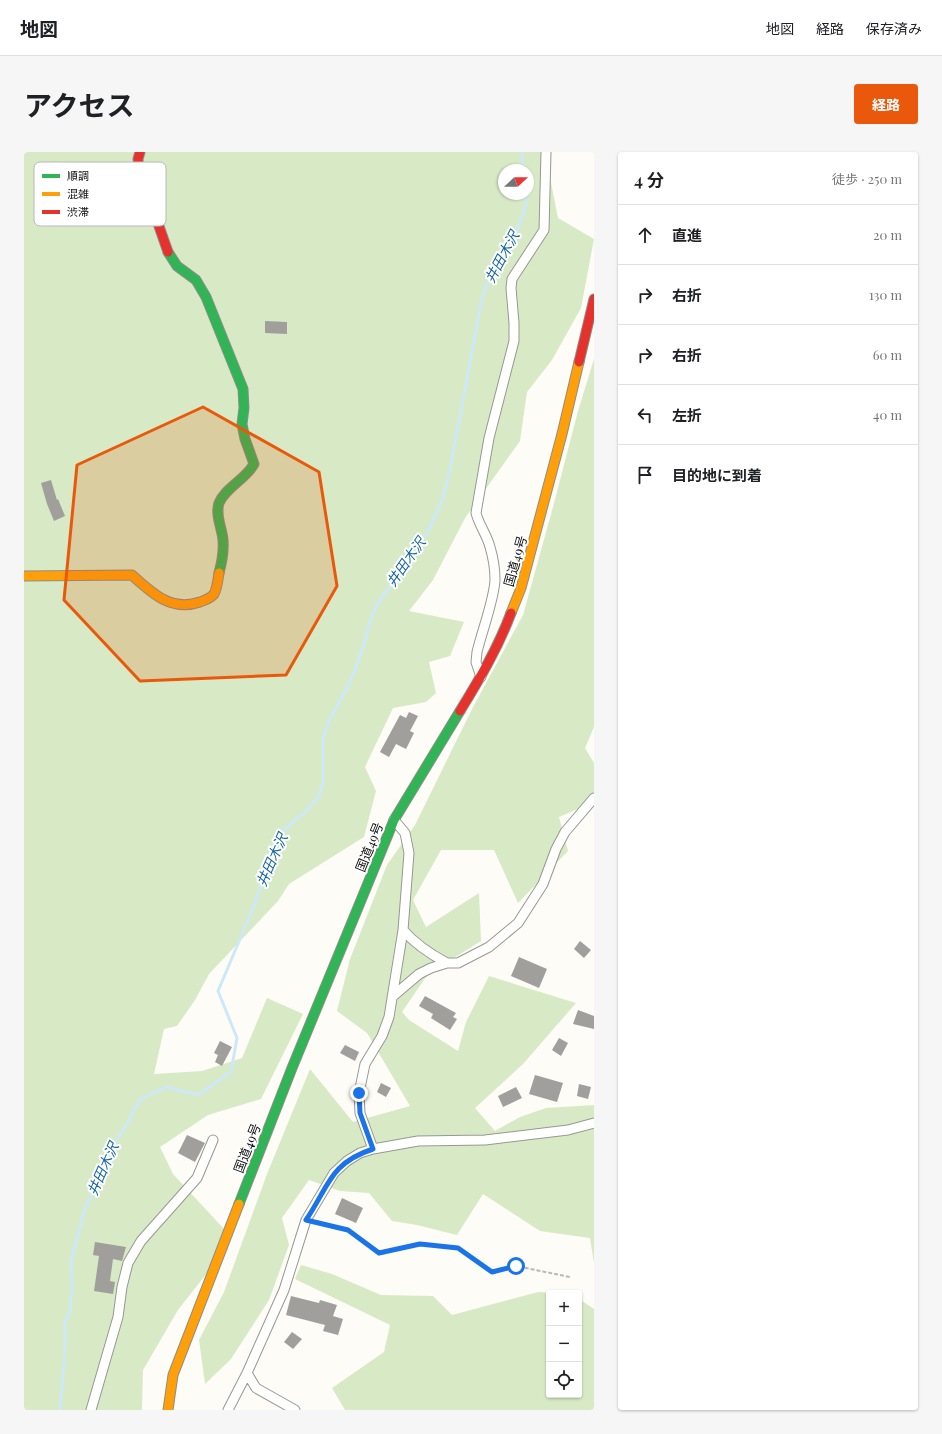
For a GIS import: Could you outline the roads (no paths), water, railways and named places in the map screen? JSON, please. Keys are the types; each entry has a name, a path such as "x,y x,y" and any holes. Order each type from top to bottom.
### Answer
{"main road":[{"path":"138,162 140,152"},
{"path":"24,576 132,575 156,596 182,605 194,604 209,598 214,594 224,556 223,539 217,511 218,503 222,497 251,470 254,464 254,459 245,439 242,424 244,408 243,389 206,297 196,280 178,266 169,255 159,226"},
{"name":"国道49号","path":"168,1410 173,1375 292,1068 394,820 481,676 505,629 522,588 562,434 594,299"}],"street":[{"path":"481,676 476,662 477,652 494,591 495,579 489,543 478,523 476,513 489,438 514,341 511,288 512,279 544,230 546,152"},
{"path":"392,997 420,974 431,968 447,963 458,963 489,947 518,923 543,884 556,849 565,832 594,798"},
{"path":"373,1149 360,1113 359,1093 366,1064 382,1036 390,1017 403,930 409,853 405,833 394,820"},
{"path":"403,930 413,942 447,963"},
{"path":"228,1410 247,1373 284,1290 306,1220 334,1173 347,1161 360,1153 373,1149 418,1141 485,1140 568,1130 594,1123"},
{"path":"91,1410 118,1317 122,1287 128,1263 141,1241 197,1178 213,1140"},
{"path":"247,1373 256,1388 295,1410"}],"waterway":[{"name":"井田木沢","path":"522,152 523,164"},
{"name":"井田木沢","path":"60,1410 65,1352 65,1321 70,1312 72,1289 71,1262 85,1208 104,1173 107,1155 141,1099 166,1087 198,1095 231,1072 237,1038 218,991 249,918 282,832 306,811 319,796 323,782 323,739 328,723 351,680 377,604 428,531 442,501 450,470 482,298 492,270 508,248 519,225 526,205 526,200"}]}
